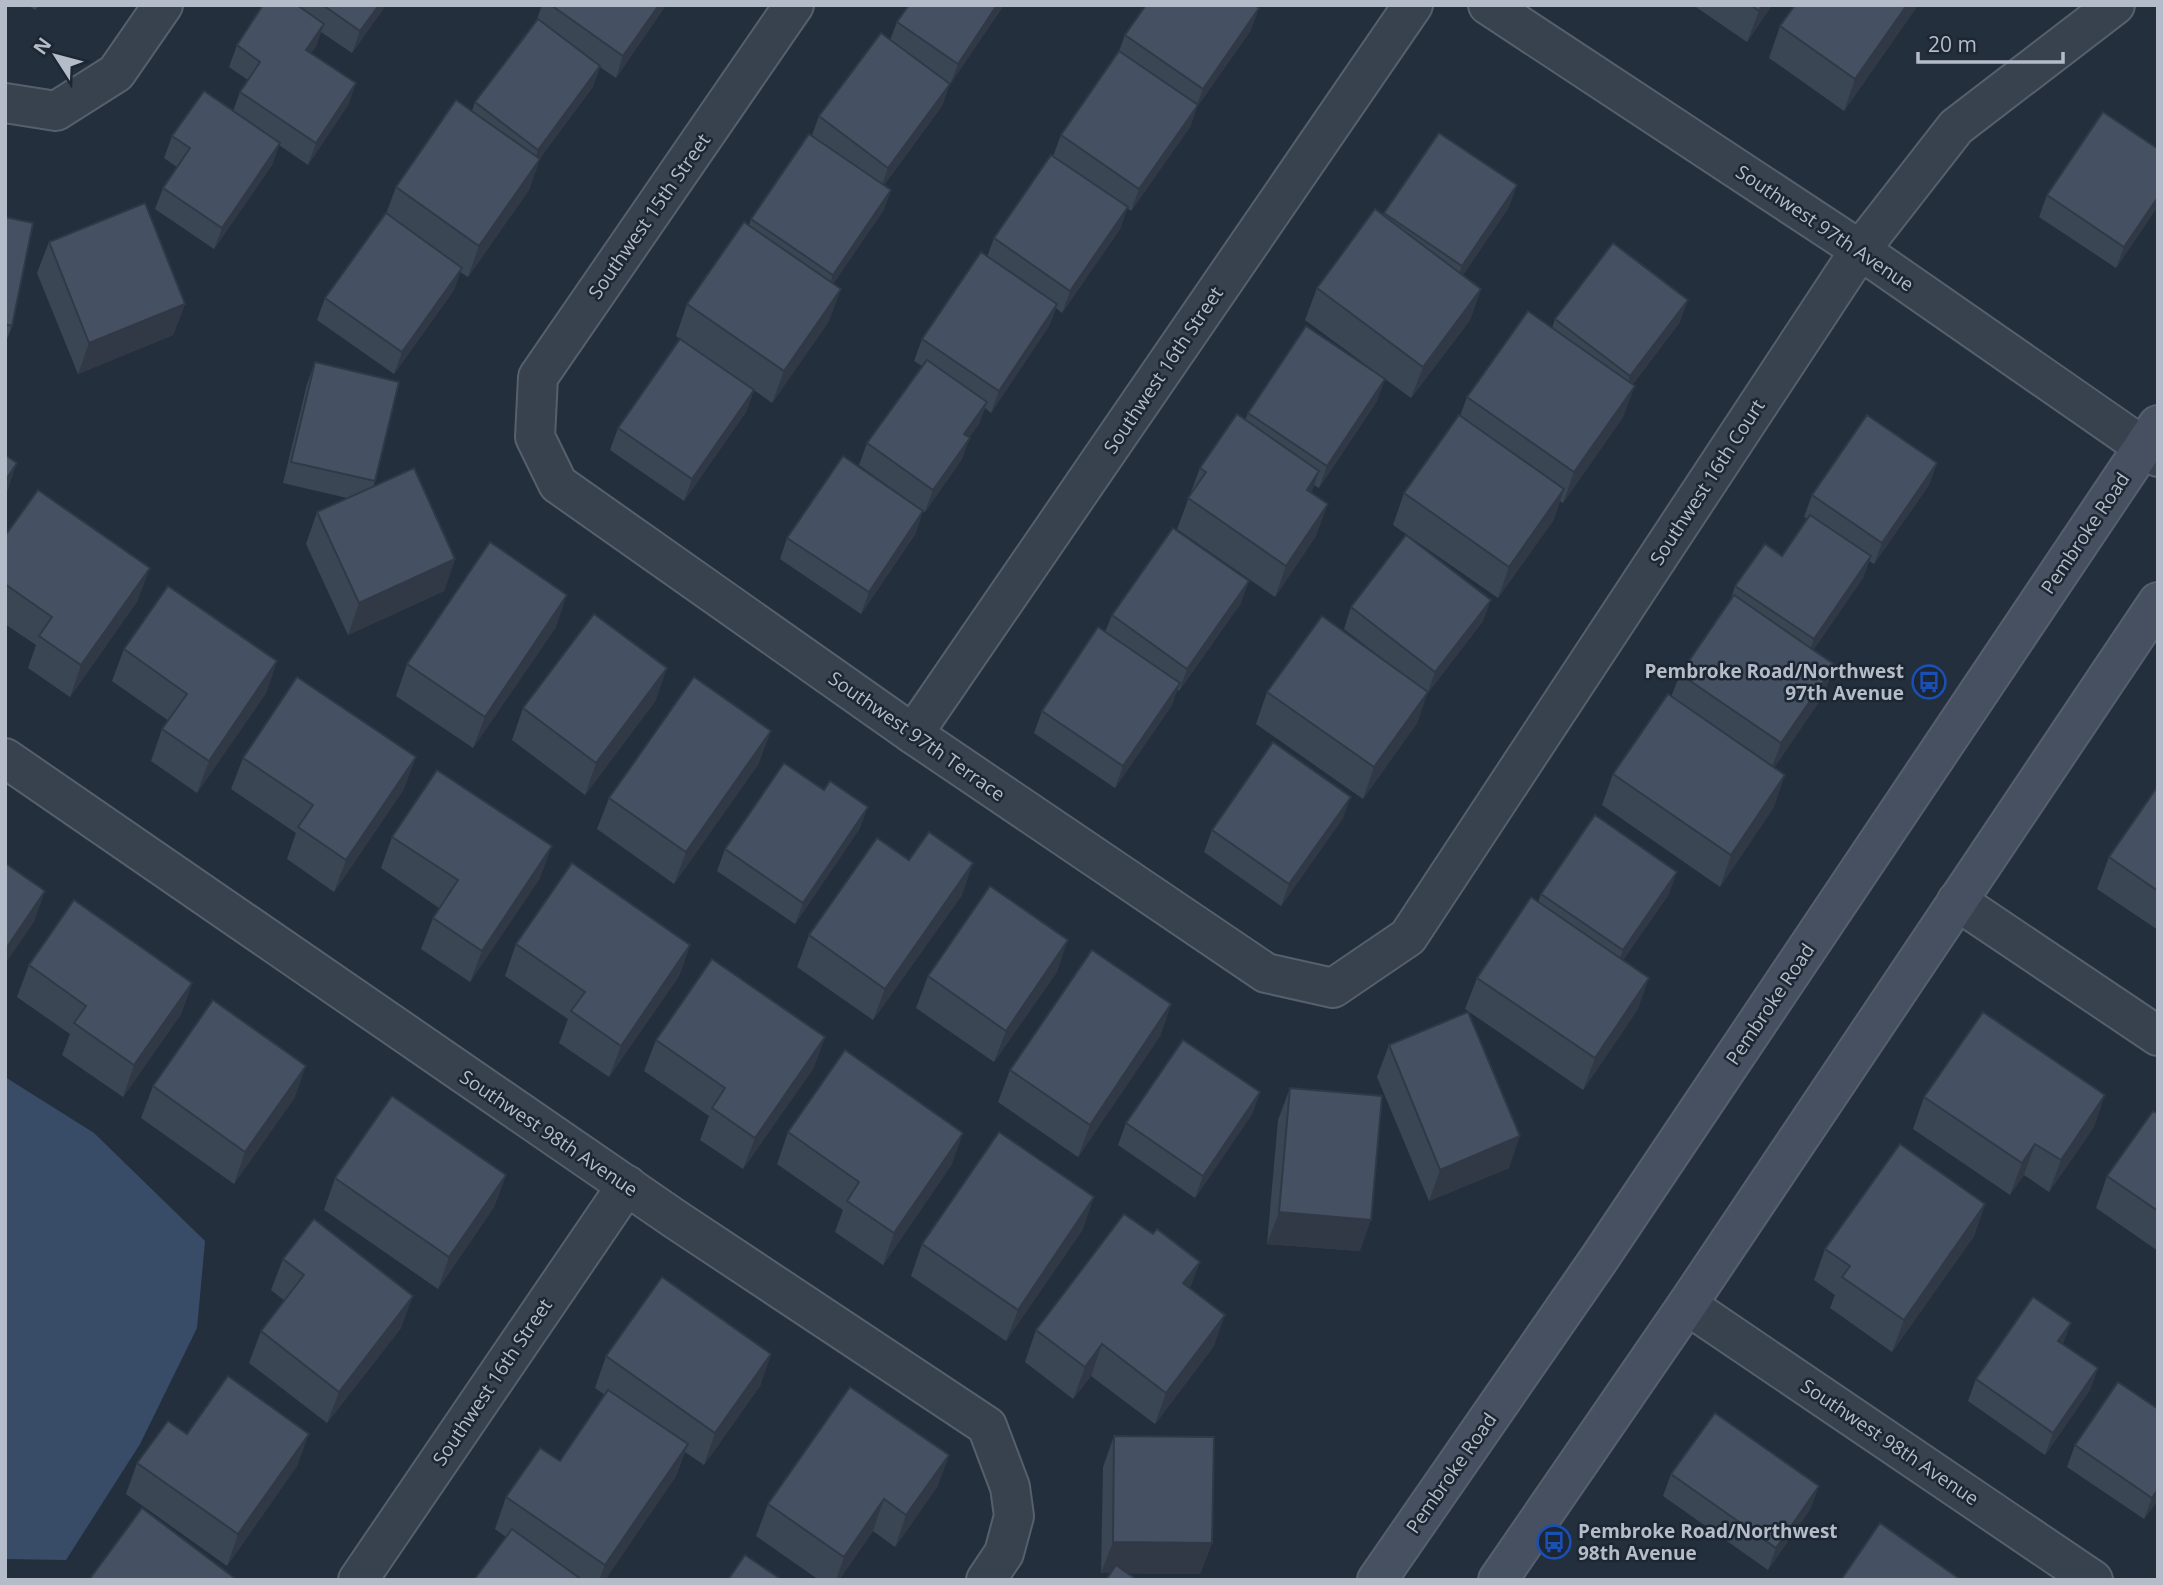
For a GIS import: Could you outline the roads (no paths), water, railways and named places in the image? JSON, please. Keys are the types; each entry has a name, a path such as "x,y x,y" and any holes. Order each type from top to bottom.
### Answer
{"main road":[{"name":"Pembroke Road","path":"1377,1580 1599,1259 2153,443"},
{"path":"1498,1580 1687,1305 2158,602"}],"street":[{"path":"5,103 56,111 116,73 163,5"},
{"name":"Southwest 15th Street","path":"535,437 538,377 794,5"},
{"name":"Southwest 16th Street","path":"913,734 1413,5"},
{"name":"Southwest 97th Avenue","path":"1488,5 2153,443"},
{"name":"Southwest 16th Court","path":"1334,988 1408,937 1860,250 1956,127 2115,5"},
{"name":"Southwest 97th Terrace","path":"535,437 558,484 913,734 1266,974 1334,988"},
{"name":"Southwest 98th Avenue","path":"5,758 627,1185 987,1426 1010,1487 1014,1516 995,1567"},
{"path":"1957,901 2158,1036"},
{"name":"Southwest 16th Street","path":"358,1580 627,1185"},
{"name":"Southwest 98th Avenue","path":"1687,1305 2093,1580"}],"water":[{"path":"5,1077 94,1133 205,1241 197,1328 140,1444 66,1560 5,1559"}],"place":[{"name":"Pembroke Road/Northwest 97th Avenue","path":"1929,682"},
{"name":"Pembroke Road/Northwest 98th Avenue","path":"1554,1542"}]}
